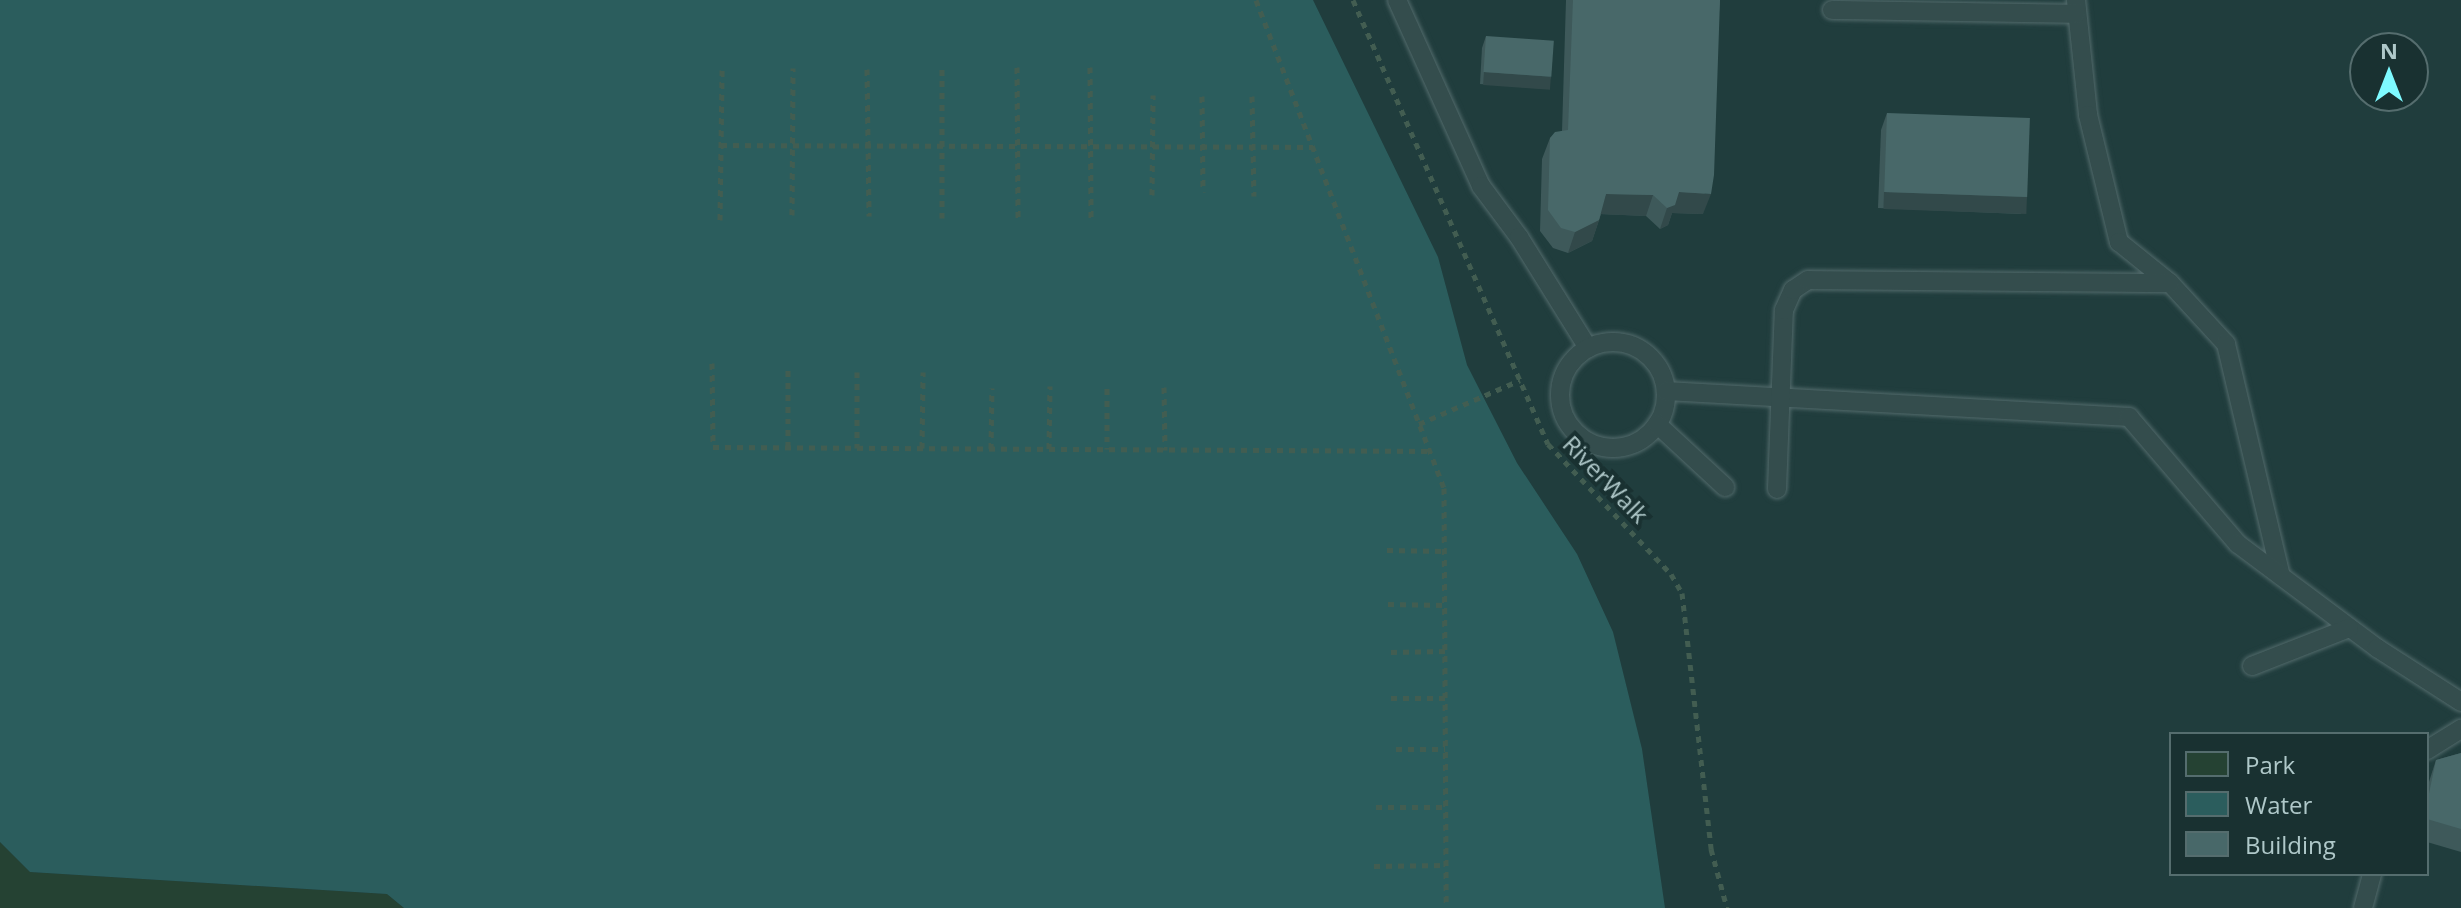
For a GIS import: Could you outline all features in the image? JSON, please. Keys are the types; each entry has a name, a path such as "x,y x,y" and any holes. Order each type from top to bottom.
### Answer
{"lane":[{"path":"1397,0 1481,186 1519,237 1588,348"},
{"path":"1832,10 2076,7 2088,115 2119,242 2170,283 2226,344 2281,576"},
{"path":"1777,489 1784,310 1793,290 1808,280 2170,283"},
{"path":"1622,342 1639,348 1653,359 1666,391 1657,424 1630,446 1613,448 1595,446 1568,424 1561,408 1559,390 1564,373 1574,358 1588,348 1622,342"},
{"path":"1666,391 1782,399 1966,405 2129,417 2238,544 2349,628 2461,702"},
{"path":"1657,424 1725,487"},
{"path":"2252,666 2349,628"},
{"path":"2429,749 2461,729"},
{"path":"2363,908 2371,876"}],"path":[{"path":"1256,0 1444,488 1446,908"},
{"name":"RiverWalk","path":"1353,0 1548,444 1671,574 1682,593 1711,849 1727,908"},
{"path":"1017,67 1018,218"},
{"path":"1090,67 1091,219"},
{"path":"792,215 793,68"},
{"path":"867,69 869,216"},
{"path":"942,69 942,218"},
{"path":"720,220 722,70"},
{"path":"1152,195 1153,95"},
{"path":"1202,96 1203,192"},
{"path":"1252,96 1254,196"},
{"path":"721,145 1313,147"},
{"path":"712,363 713,447 1430,451"},
{"path":"788,370 788,448"},
{"path":"857,372 857,448"},
{"path":"922,448 923,372"},
{"path":"1419,424 1520,380"},
{"path":"1049,449 1050,386"},
{"path":"1164,387 1165,450"},
{"path":"991,449 992,388"},
{"path":"1107,388 1107,449"},
{"path":"1387,550 1445,551"},
{"path":"1388,604 1445,605"},
{"path":"1391,652 1445,651"},
{"path":"1391,698 1445,698"},
{"path":"1396,749 1445,749"},
{"path":"1376,807 1446,807"},
{"path":"1374,866 1446,865"}],"green space":[{"path":"0,842 30,872 387,894 404,908 0,908"}],"water":[{"path":"0,0 1313,0 1438,257 1467,365 1517,463 1577,554 1613,632 1642,749 1665,908 404,908 387,894 30,872 0,842"}],"building":[{"path":"1573,0 1720,0 1711,194 1679,192 1675,205 1667,208 1653,195 1606,194 1599,220 1575,232 1561,228 1548,210 1550,138 1555,132 1568,130"},
{"path":"1486,36 1554,41 1551,77 1483,72"},
{"path":"1887,113 2030,118 2027,197 1884,192"},
{"path":"2461,753 2461,829 2429,820 2429,793 2436,760"}]}
